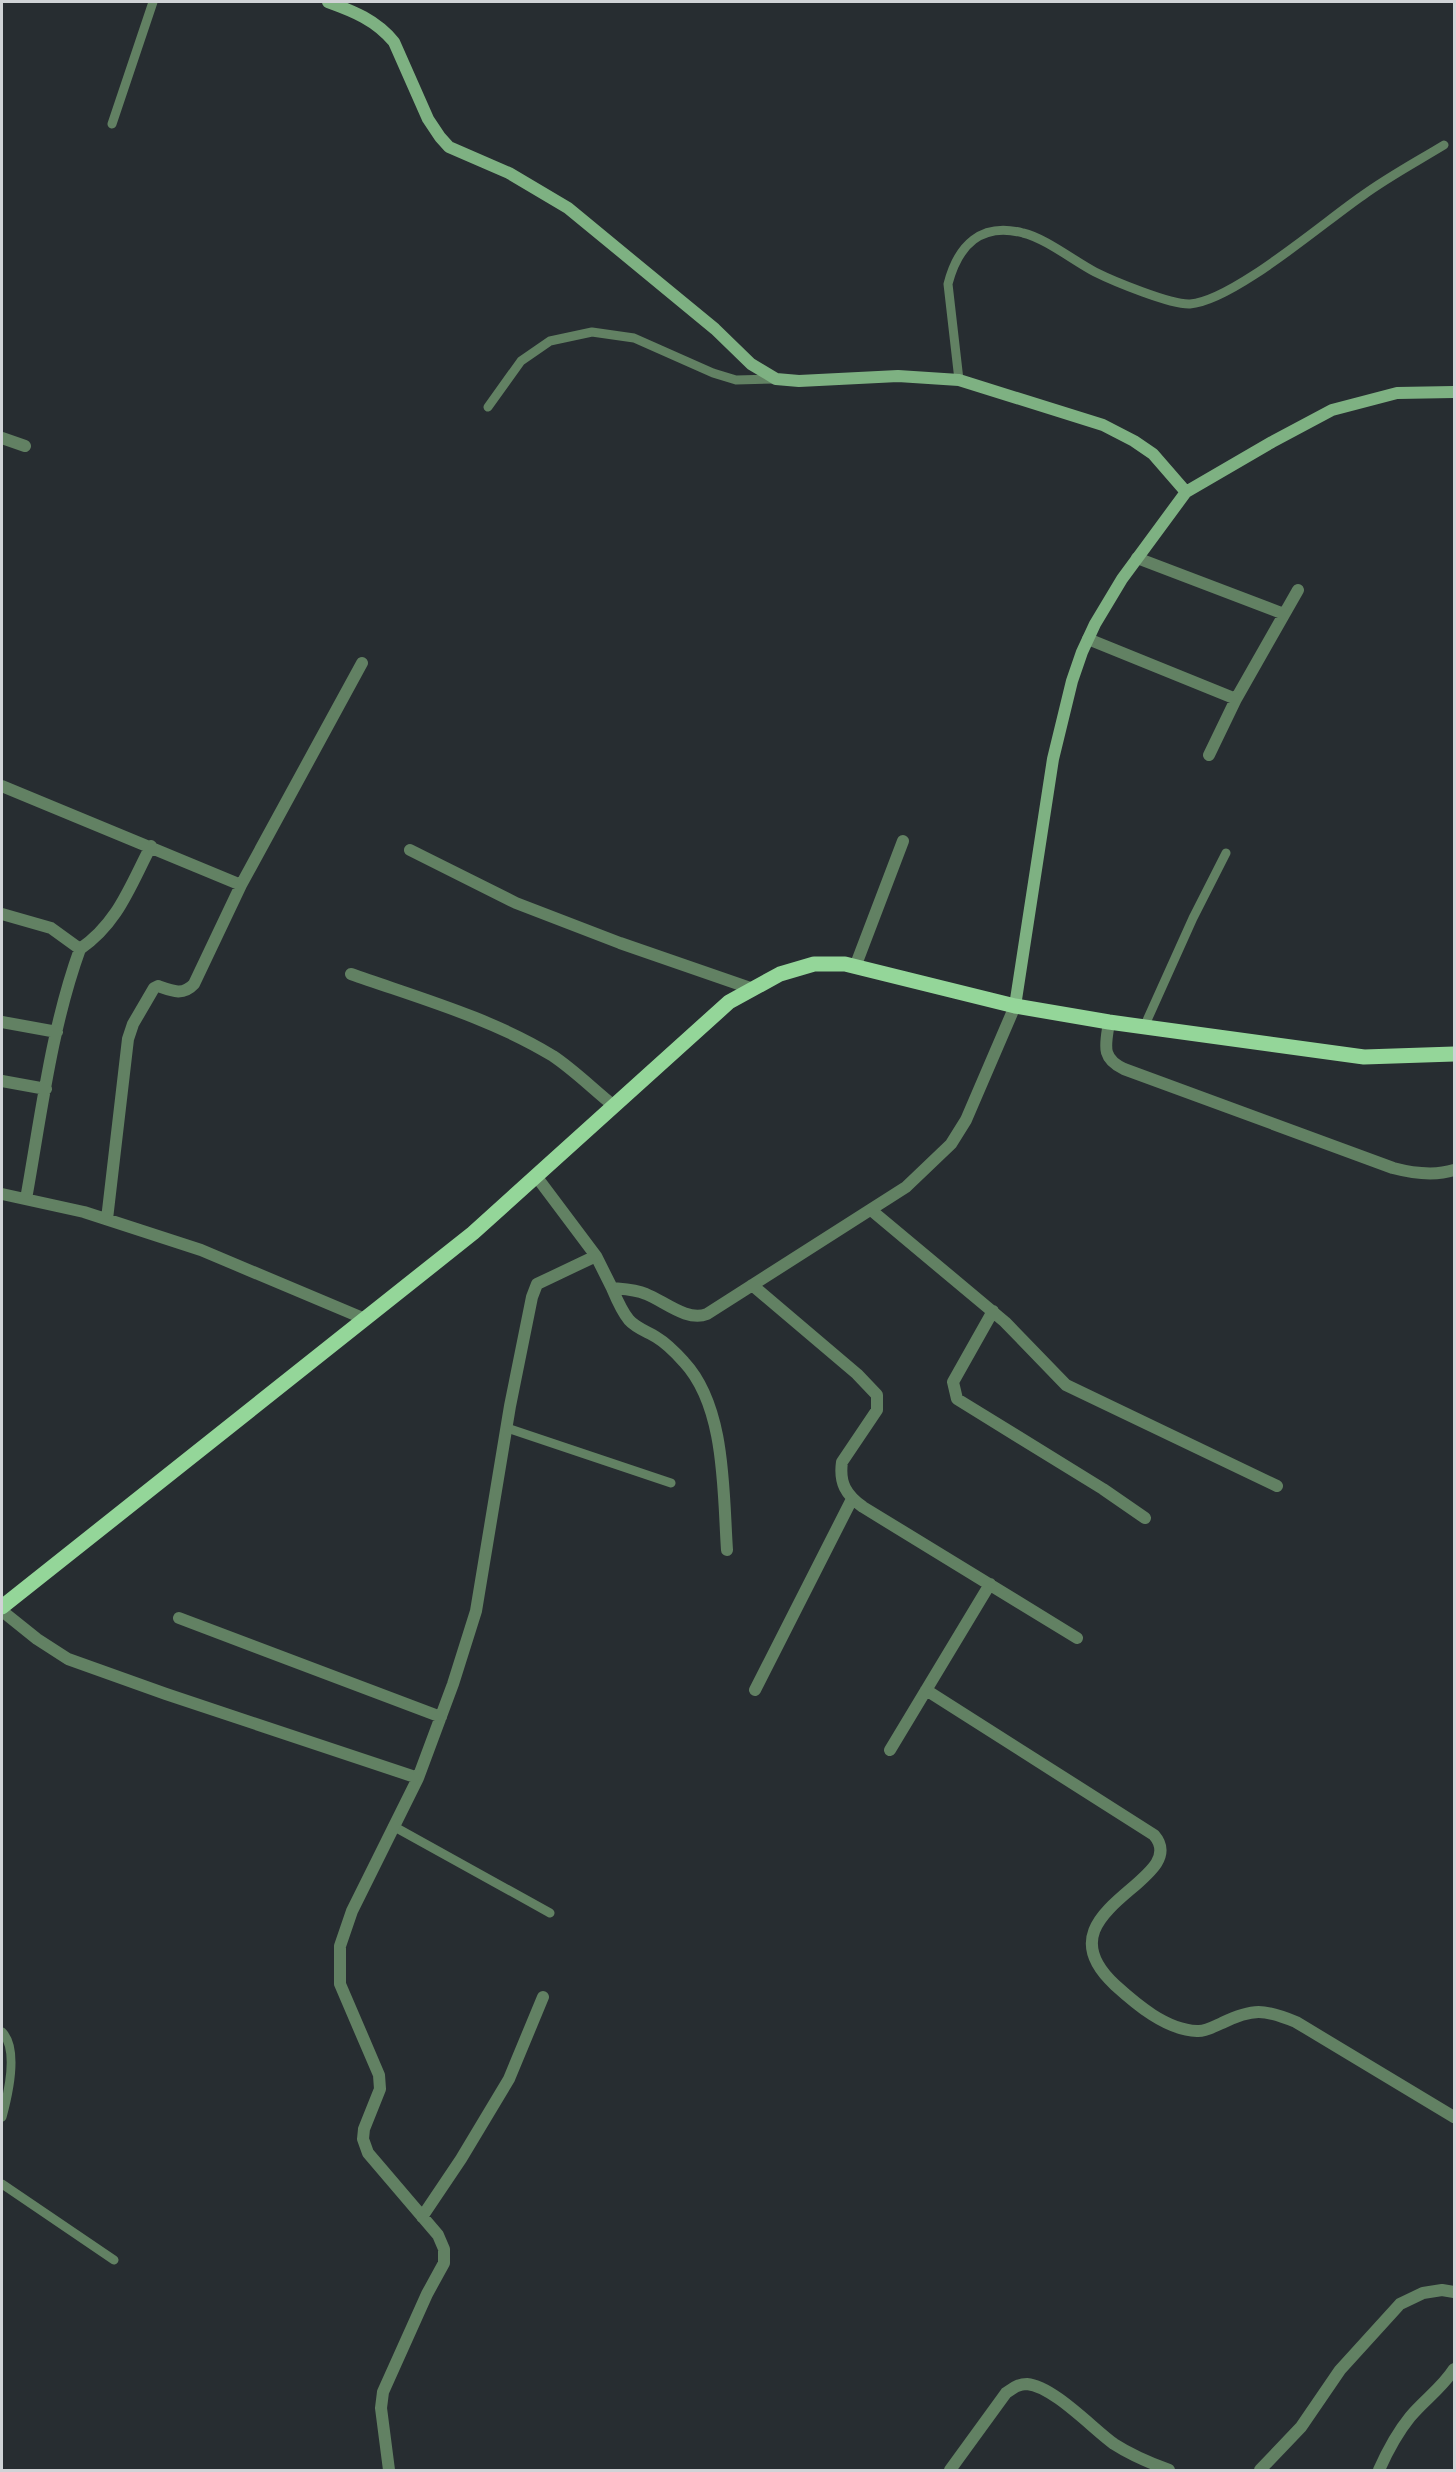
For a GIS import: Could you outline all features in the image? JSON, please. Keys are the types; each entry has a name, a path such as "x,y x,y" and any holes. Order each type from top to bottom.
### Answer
{"main road":[{"path":"2,1609 473,1233 729,1002 780,974 814,964 845,964 1016,1006 1109,1022 1364,1057 1455,1054"}],"street":[{"path":"328,2 360,14 386,33 394,42 428,119 440,138 449,147 509,173 568,208 715,329 751,364 776,379 799,381 898,376 959,380 1102,425 1134,441 1152,454 1186,492"},
{"path":"612,1288 643,1292 698,1317 707,1314 906,1187 951,1144 966,1120 1016,1006 1053,759 1072,681 1088,639 1122,579 1186,492 1332,410 1397,393 1455,393"},
{"path":"2,438 25,446"},
{"path":"1137,558 1284,614"},
{"path":"1209,755 1236,699 1298,590"},
{"path":"1088,639 1236,699"},
{"path":"107,1220 124,1061 133,1024 154,988 158,986 180,992 188,991 194,984 242,885 362,663"},
{"path":"2,786 242,885"},
{"path":"855,967 903,841"},
{"path":"26,1199 69,979 80,949 98,936 113,920 151,846"},
{"path":"410,850 536,911 753,989"},
{"path":"2,914 51,928 80,949"},
{"path":"351,974 458,1012 521,1038 555,1058 614,1106"},
{"path":"2,1022 57,1032"},
{"path":"1109,1022 1107,1056 1113,1064 1124,1069 1393,1168 1424,1173 1446,1173 1455,1170"},
{"path":"2,1081 46,1089"},
{"path":"536,1176 596,1256 619,1305 631,1322 659,1339 685,1363 705,1395 713,1416 721,1471 727,1550"},
{"path":"2,1194 107,1220 201,1250 365,1319"},
{"path":"871,1210 993,1311 1066,1385 1277,1486"},
{"path":"389,2470 381,2408 384,2392 427,2294 444,2263 444,2249 438,2235 368,2153 363,2139 364,2129 380,2089 379,2075 340,1984 340,1946 352,1911 418,1778 476,1611 532,1297 537,1284 596,1256"},
{"path":"752,1285 857,1374 877,1395 877,1410 842,1462 840,1471 848,1496 1077,1638"},
{"path":"993,1311 953,1382 957,1399 1103,1489 1145,1518"},
{"path":"755,1690 852,1499"},
{"path":"890,1750 990,1584"},
{"path":"2,1609 37,1639 68,1659 177,1698 418,1778"},
{"path":"179,1618 441,1717"},
{"path":"926,1690 1144,1829 1160,1842 1162,1854 1155,1865 1117,1901 1096,1926 1091,1939 1092,1953 1101,1969 1132,2001 1180,2028 1198,2032 1254,2010 1273,2013 1296,2022 1455,2117"},
{"path":"422,2217 461,2159 509,2079 543,1996"},
{"path":"1260,2470 1301,2427 1340,2370 1400,2304 1423,2293 1454,2290"},
{"path":"1380,2470 1398,2433 1410,2417 1445,2383 1455,2369"},
{"path":"950,2470 1002,2398 1016,2386 1026,2384 1036,2387 1071,2408 1114,2444 1168,2470"}],"lane":[{"path":"112,124 153,2"},
{"path":"959,380 948,284 952,268 960,253 978,235 1002,230 1025,233 1096,273 1164,298 1188,304 1206,301 1247,279 1364,194 1443,145"},
{"path":"488,407 521,361 550,341 592,332 634,338 713,373 736,380 776,379"},
{"path":"1144,1027 1193,918 1226,853"},
{"path":"507,1428 671,1483"},
{"path":"393,1826 550,1913"},
{"path":"2,2032 8,2038 12,2057 2,2116"},
{"path":"2,2184 114,2260"}]}
